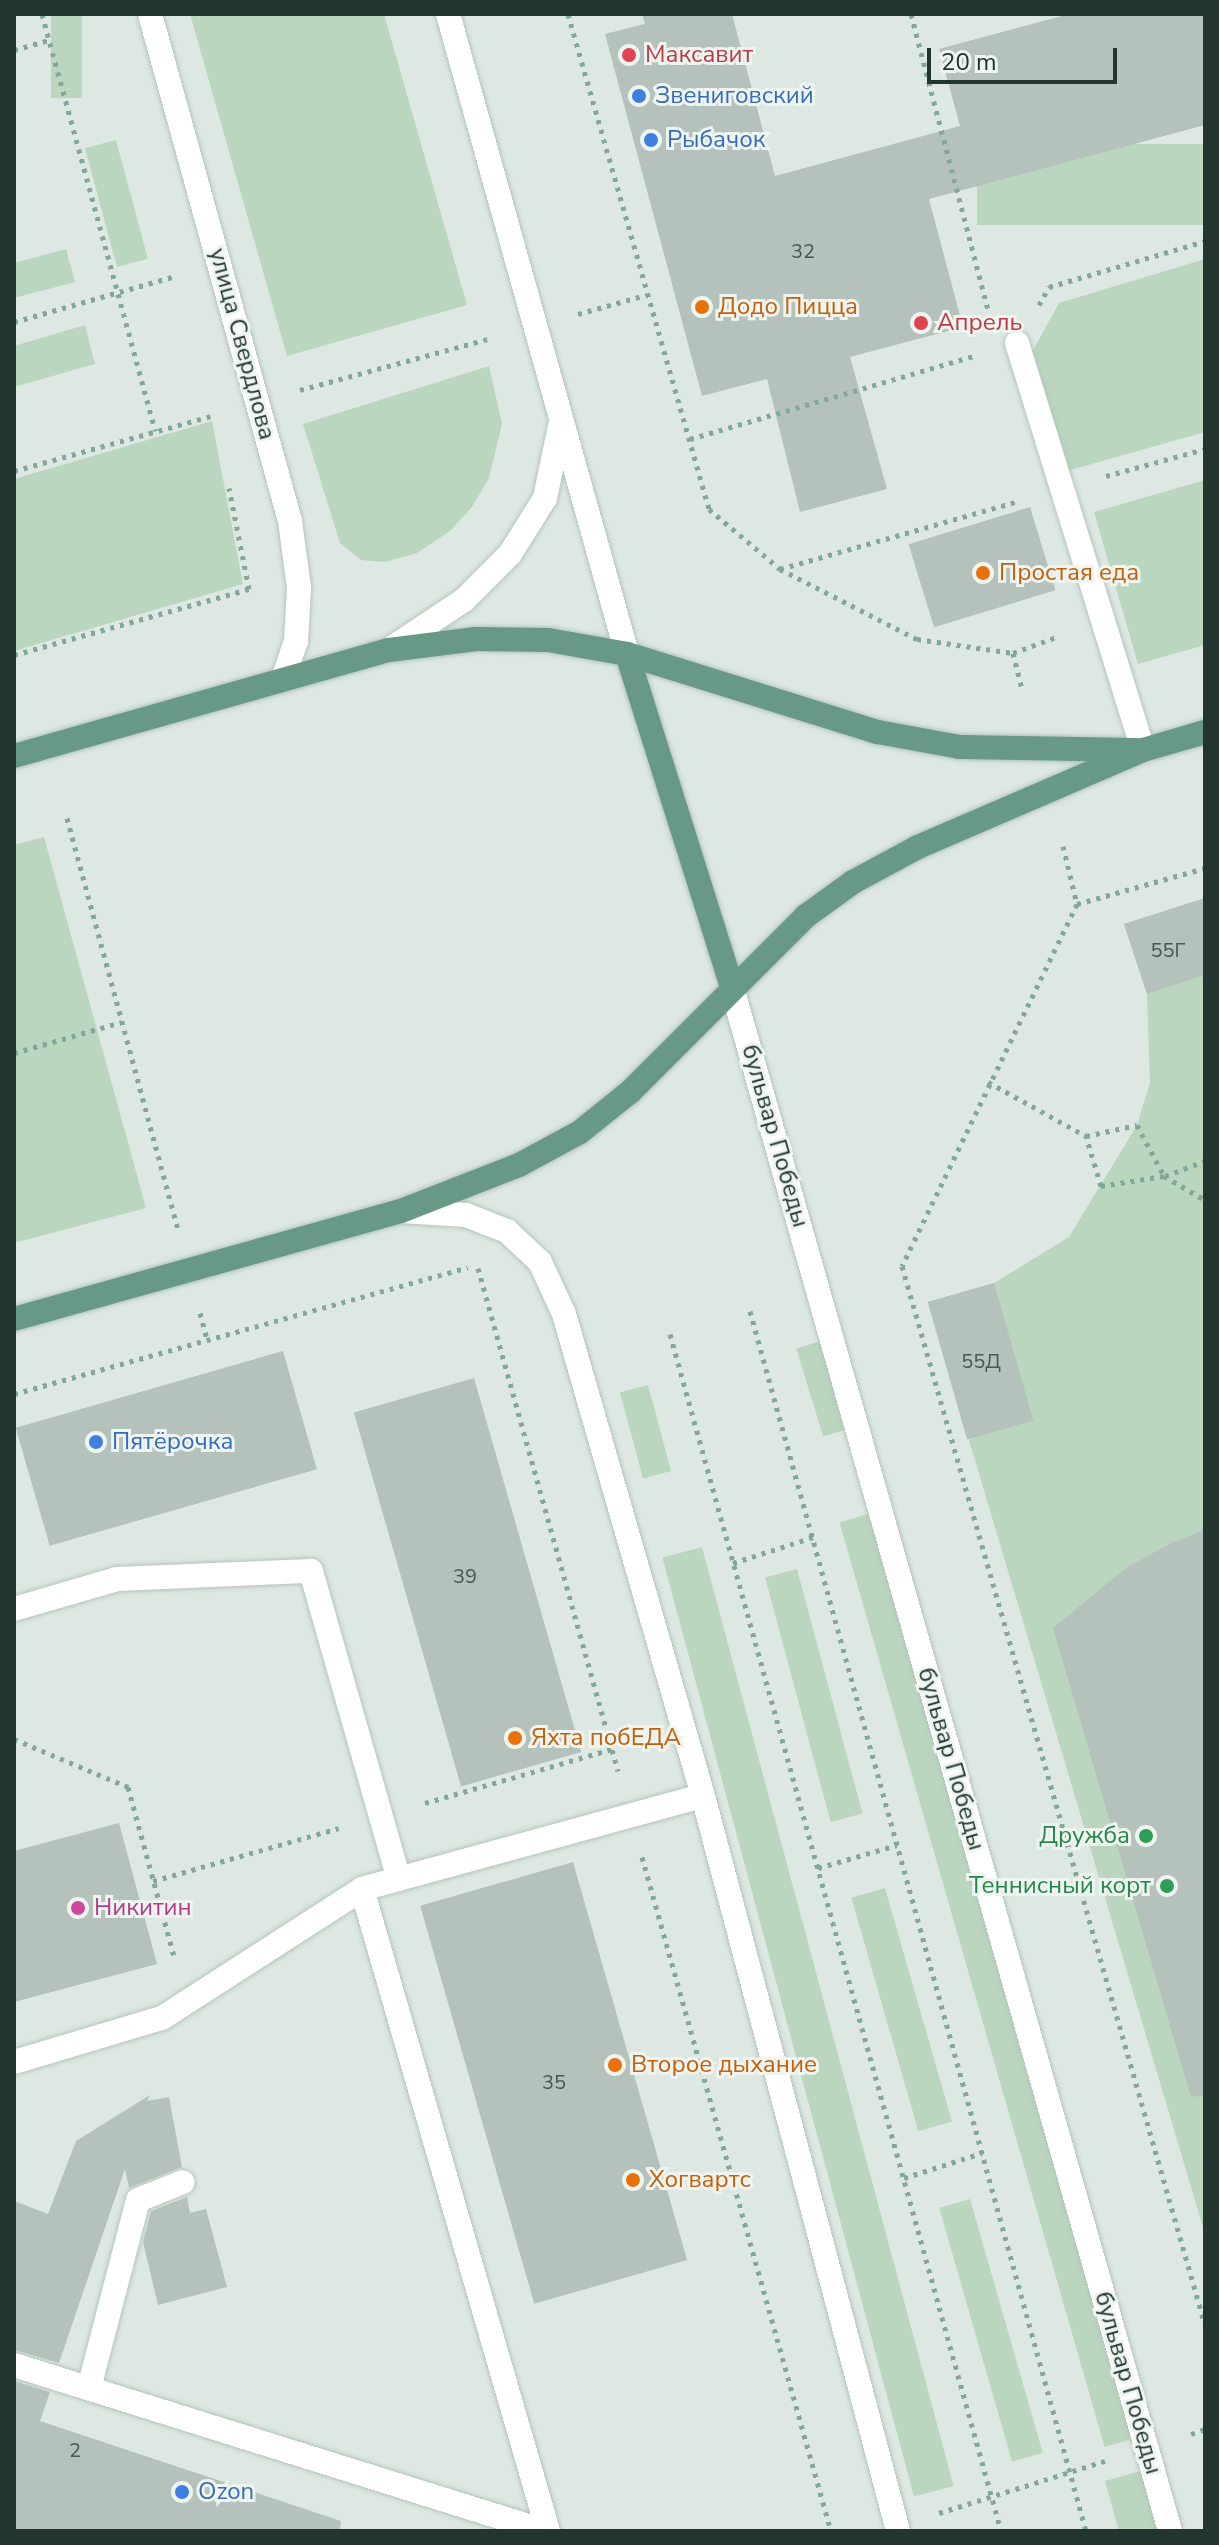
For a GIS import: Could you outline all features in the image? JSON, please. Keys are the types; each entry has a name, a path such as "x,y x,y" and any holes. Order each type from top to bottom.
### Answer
{"main road":[{"path":"14,756 389,650 476,639 548,640 627,654 878,732 960,747 1143,750"},
{"path":"627,654 732,988"},
{"path":"14,1319 401,1211 519,1165 580,1132 630,1092 806,916 853,882 918,847 1143,750 1205,732"}],"street":[{"name":"улица Свердлова","path":"150,14 290,521 299,588 296,641 283,678"},
{"path":"448,14 627,654"},
{"path":"1008,346 1062,488 1143,750"},
{"path":"389,650 464,600 510,554 545,498 562,420"},
{"name":"бульвар Победы","path":"732,988 1170,2531"},
{"path":"401,1211 466,1215 507,1231 540,1262 564,1314 703,1796 897,2529"},
{"path":"14,1609 117,1579 311,1571 399,1879"},
{"path":"14,2062 162,2018 362,1889 703,1796"},
{"path":"362,1889 546,2531"},
{"path":"89,2388 138,2200 183,2182"},
{"path":"14,2365 546,2531"}],"path":[{"path":"42,14 155,431"},
{"path":"568,14 709,509 780,569 917,639 1013,653 1102,619"},
{"path":"911,14 1008,346"},
{"path":"14,50 49,40"},
{"path":"690,439 1008,346 1049,287 1205,241"},
{"path":"14,322 181,274"},
{"path":"14,471 646,295"},
{"path":"780,569 1205,449"},
{"path":"14,655 249,589"},
{"path":"1013,653 1022,689"},
{"path":"67,818 207,1340"},
{"path":"1063,846 1077,904 988,1082 902,1266 1205,2325"},
{"path":"1077,904 1205,868"},
{"path":"14,1053 122,1022"},
{"path":"988,1082 1086,1136 1137,1125 1164,1176 1205,1200"},
{"path":"1086,1136 1101,1186 1164,1176 1205,1161"},
{"path":"14,1394 477,1264 831,2531"},
{"path":"750,1311 1086,2531"},
{"path":"670,1334 1001,2531"},
{"path":"733,1563 813,1537"},
{"path":"14,1739 128,1787 175,1961"},
{"path":"818,1868 898,1845"},
{"path":"904,2178 982,2153"},
{"path":"897,2529 1205,2429"}],"green space":[{"path":"51,14 82,14 82,98 51,98"},
{"path":"190,14 384,14 467,305 287,356"},
{"path":"116,140 148,259 117,267 85,148"},
{"path":"977,144 1205,144 1205,225 977,225"},
{"path":"66,249 75,282 14,298 14,263"},
{"path":"1205,259 1205,432 1067,471 1032,352 1059,303"},
{"path":"85,325 95,364 14,387 14,346"},
{"path":"489,366 502,424 489,478 472,507 450,531 417,553 385,562 361,560 340,543 303,424"},
{"path":"212,421 243,584 14,651 14,479"},
{"path":"1205,480 1205,645 1138,664 1094,512"},
{"path":"44,837 146,1208 14,1243 14,845"},
{"name":"Дружба","path":"1205,898 1205,2234 928,1302 994,1283 1069,1237 1137,1125 1150,1083 1147,994 1124,924"},
{"path":"824,1340 851,1428 823,1436 796,1348"},
{"path":"648,1385 671,1471 643,1478 620,1393"},
{"path":"875,1512 1140,2437 1105,2447 839,1522"},
{"path":"702,1547 954,2486 914,2496 662,1558"},
{"path":"797,1569 862,1813 831,1822 765,1578"},
{"path":"885,1888 952,2122 918,2131 851,1898"},
{"path":"970,2199 1043,2453 1012,2462 939,2208"},
{"path":"1144,2470 1161,2531 1119,2531 1105,2481"}],"building":[{"path":"642,14 732,14 775,176 960,126 939,49 1069,14 1205,14 1205,125 929,199 963,327 850,357 887,489 800,512 767,379 702,396 605,34 645,24"},
{"path":"1030,507 1055,590 934,627 909,544"},
{"path":"1205,898 1205,975 1147,994 1124,924"},
{"path":"994,1283 1033,1420 967,1439 928,1302"},
{"path":"283,1351 317,1469 50,1546 16,1428"},
{"path":"474,1378 581,1752 461,1786 354,1412"},
{"name":"Теннисный корт","path":"1205,1530 1205,2095 1191,2097 1053,1628 1126,1568 1171,1543"},
{"name":"Никитин","path":"119,1823 157,1964 14,2002 14,1851"},
{"path":"573,1862 687,2260 534,2304 420,1906"},
{"path":"150,2095 147,2101 169,2097 182,2167 129,2188 125,2169 59,2363 14,2350 14,2201 48,2214 76,2141"},
{"path":"187,2197 190,2213 206,2209 227,2287 158,2305 143,2242 151,2211"},
{"path":"14,2381 50,2392 40,2421 341,2521 340,2531 14,2531"}],"place":[{"name":"Максавит","path":"629,55"},
{"name":"Звениговский","path":"639,96"},
{"name":"Рыбачок","path":"651,140"},
{"name":"Додо Пицца","path":"702,307"},
{"name":"Апрель","path":"921,323"},
{"name":"Простая еда","path":"983,573"},
{"name":"Пятёрочка","path":"96,1442"},
{"name":"Яхта побЕДА","path":"515,1738"},
{"name":"Дружба","path":"1146,1836"},
{"name":"Теннисный корт","path":"1167,1886"},
{"name":"Никитин","path":"78,1908"},
{"name":"Второе дыхание","path":"615,2065"},
{"name":"Хогвартс","path":"633,2180"},
{"name":"Ozon","path":"182,2492"}]}
